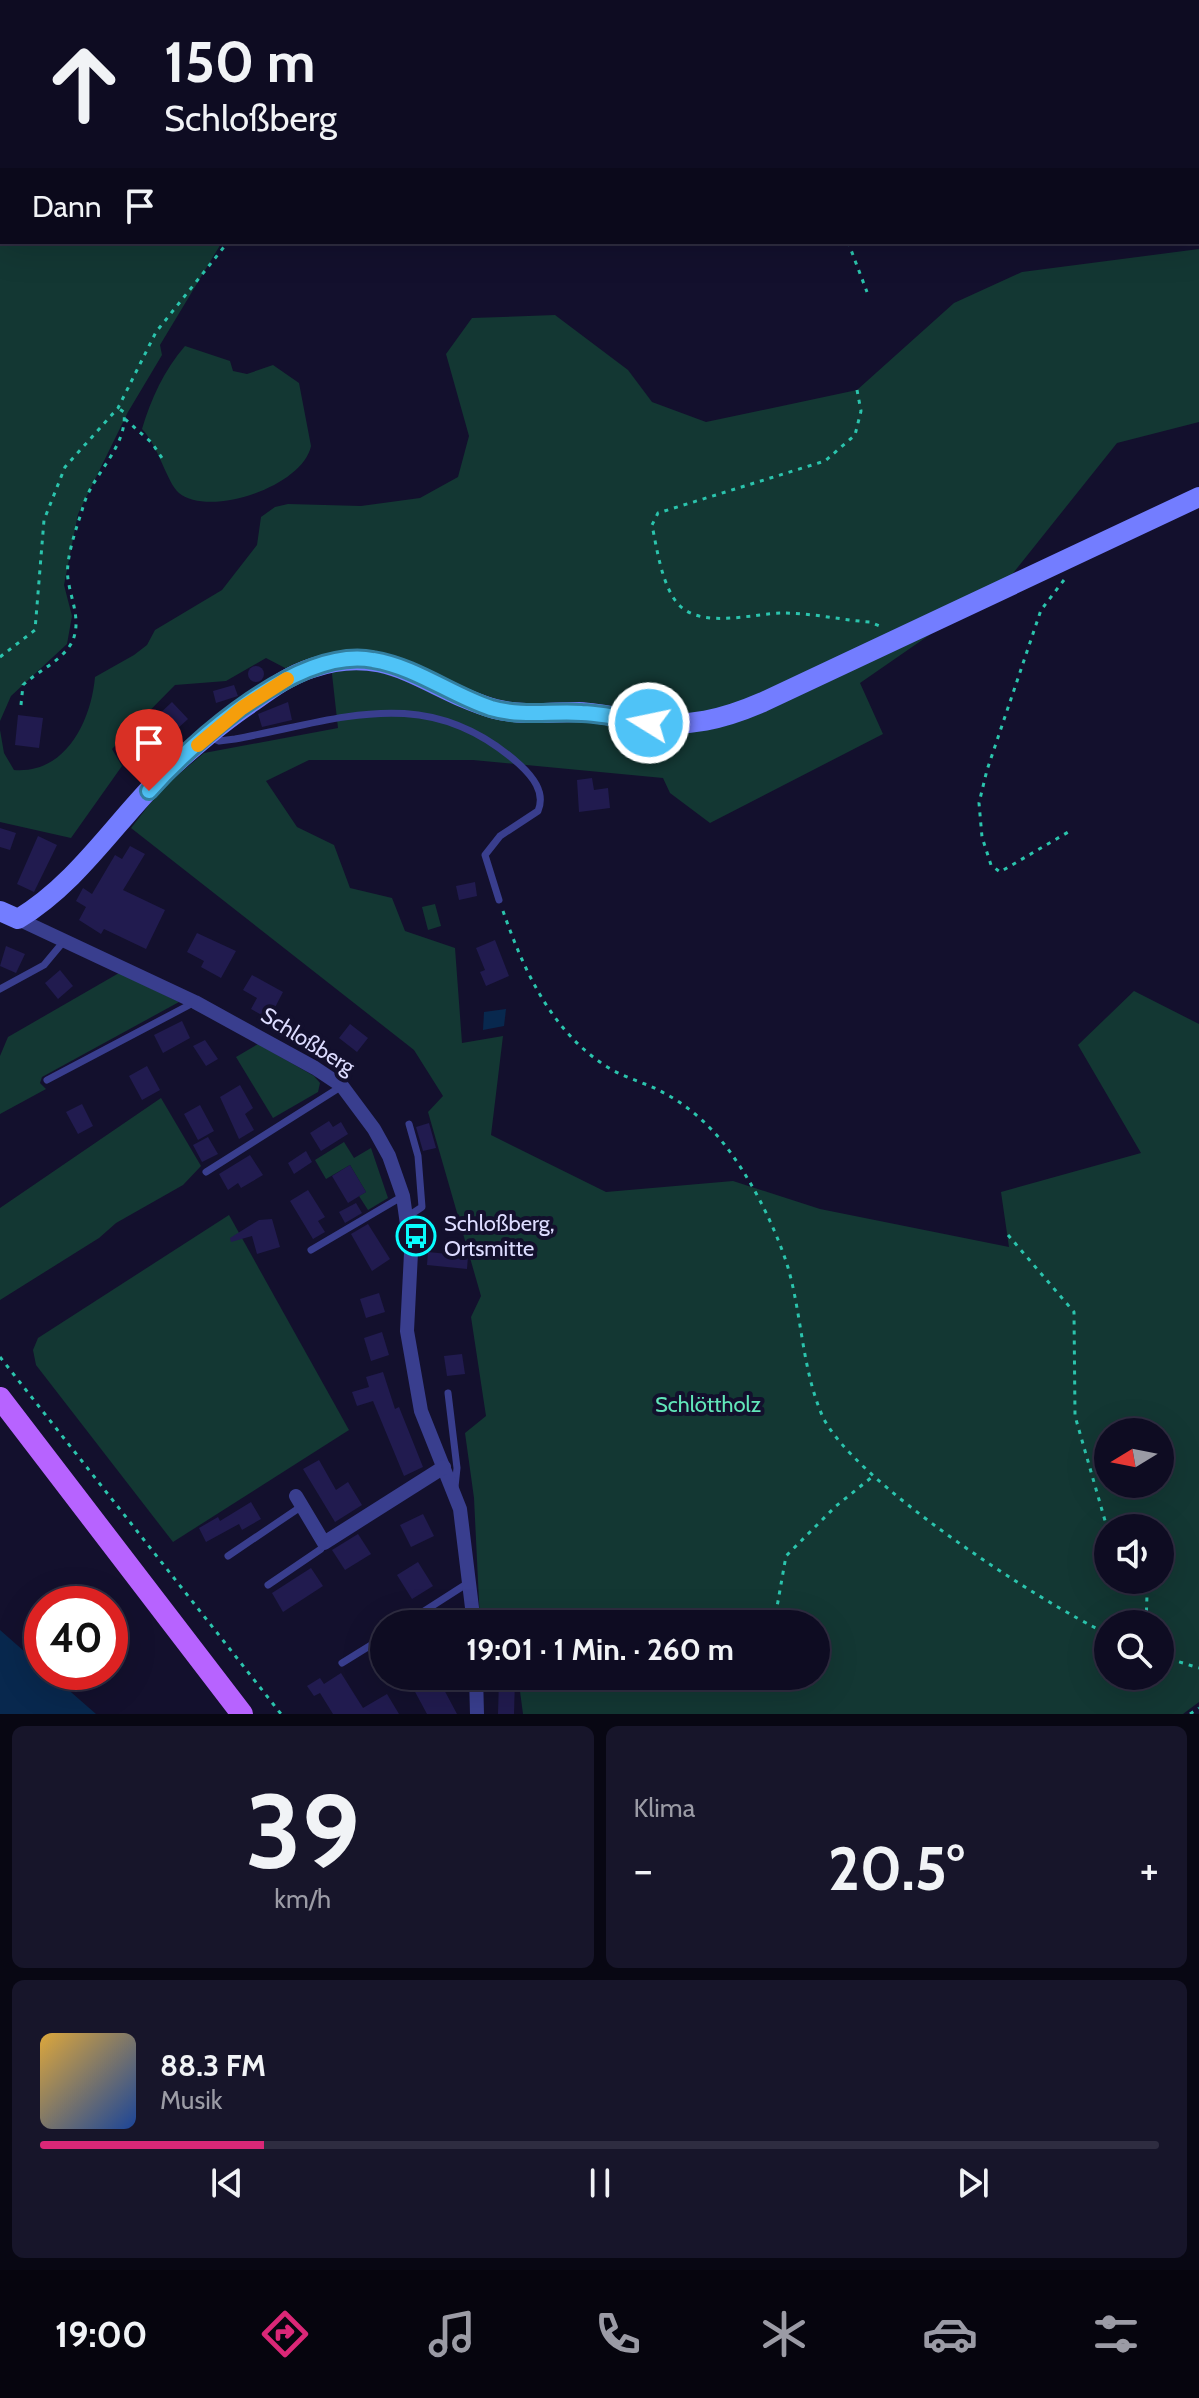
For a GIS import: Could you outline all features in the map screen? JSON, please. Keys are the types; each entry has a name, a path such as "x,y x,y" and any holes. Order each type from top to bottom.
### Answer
{"main road":[{"path":"0,1398 242,1714"}],"street":[{"name":"Schloßberg","path":"9,915 59,886 163,775 207,737 280,683 311,668 339,661 369,659 394,665 504,711 580,712 649,723 691,724 735,714 1199,497"},
{"name":"Schloßberg","path":"9,915 195,1002 342,1086 374,1129 403,1196 411,1253 407,1331 421,1411 460,1509 473,1610"},
{"path":"299,1501 324,1543 444,1467"},
{"path":"476,1690 477,1714"}],"lane":[{"path":"207,737 219,741 235,739 384,713 432,715 471,728 493,741 533,776 540,796 538,811 500,836 485,855 499,900"},
{"path":"0,989 44,965 64,941"},
{"path":"47,1080 195,1002"},
{"path":"206,1172 342,1086"},
{"path":"407,1217 422,1207 418,1156 409,1124"},
{"path":"311,1250 403,1196"},
{"path":"448,1393 457,1468 454,1493"},
{"path":"228,1556 299,1501"},
{"path":"268,1585 321,1549 324,1543"},
{"path":"426,1610 470,1582"},
{"path":"342,1663 370,1646"}],"path":[{"path":"0,657 35,630 44,520 65,467 118,408 156,332 226,244"},
{"path":"849,244 867,292"},
{"path":"857,390 861,411 855,435 825,461 658,513 652,525 670,589 681,607 692,613 725,617 784,613 870,622 884,628 893,638"},
{"path":"21,705 23,685 72,643 77,625 67,577 84,503 102,467 120,442 125,419 124,412 118,408"},
{"path":"125,419 152,443 162,458"},
{"path":"1069,573 1041,610 987,770 979,803 982,837 991,865 1000,872 1070,831"},
{"path":"499,900 518,953 547,1008 607,1067 664,1093 694,1113 720,1139 740,1168 786,1262 807,1365 822,1416 872,1477 1026,1586 1094,1626"},
{"path":"1008,1235 1074,1312 1075,1416 1103,1514"},
{"path":"0,1357 281,1714"},
{"path":"776,1610 786,1556 836,1506 872,1477"},
{"path":"1174,1660 1199,1668"},
{"path":"1190,1714 1199,1708"}],"green space":[{"path":"0,244 221,244 160,345 162,355 128,412 78,514 64,585 72,616 67,644 11,696 0,721"},
{"name":"Schlöttholz","path":"1199,249 1199,422 1117,443 1006,582 860,683 883,734 710,823 670,793 663,778 473,760 309,760 266,781 297,827 334,845 350,888 392,898 405,931 455,948 462,1043 503,1036 491,1135 606,1192 733,1181 820,1209 1009,1247 1001,1192 1141,1153 1078,1045 1134,991 1199,1024 1199,1702 1183,1714 523,1714 520,1690 830,1690 830,1610 479,1610 474,1498 465,1433 486,1416 471,1317 481,1296 428,1112 443,1096 414,1050 131,828 162,788 204,753 338,728 330,656 287,669 266,658 226,681 175,685 112,749 122,766 71,838 0,822 0,730 4,753 14,770 32,769 61,754 81,727 93,694 95,677 147,645 155,630 222,590 257,545 261,517 275,507 288,504 361,506 420,498 458,477 469,436 446,354 472,318 555,315 628,370 652,402 706,422 857,390 954,303 1022,272"},
{"path":"185,346 230,361 233,371 247,374 273,365 299,383 311,446 304,461 291,474 254,494 232,500 193,500 179,493 142,429 159,385"},
{"path":"435,904 441,926 428,930 422,907"},
{"path":"119,973 179,1002 42,1077 40,1083 46,1089 0,1114 0,1056 8,1037"},
{"path":"258,1044 314,1076 320,1083 318,1092 273,1118 236,1057"},
{"path":"161,1098 201,1166 183,1185 116,1223 99,1238 0,1300 0,1208"},
{"path":"344,1142 354,1158 371,1148 388,1198 368,1210 359,1196 366,1192 350,1165 326,1179 315,1160"},
{"path":"229,1215 349,1430 173,1542 36,1365 33,1350 38,1338"}],"water":[{"path":"506,1009 504,1026 483,1030 484,1012"},
{"path":"0,1630 24,1651 24,1690 69,1690 96,1714 0,1714"}],"building":[{"path":"253,666 259,666 264,674 262,680 253,682 248,677 248,671"},
{"path":"234,685 238,696 216,703 213,691"},
{"path":"172,702 188,719 154,750 139,733"},
{"path":"288,702 292,720 262,727 258,714"},
{"path":"18,715 43,718 39,748 15,745"},
{"path":"592,778 594,790 608,788 610,808 579,812 577,780"},
{"path":"0,828 16,833 10,850 0,847"},
{"path":"38,836 57,845 34,892 17,884"},
{"path":"130,846 145,854 123,890 165,910 146,949 104,929 101,934 79,920 86,907 76,901 83,888 92,894 115,855 122,859"},
{"path":"475,882 477,896 459,900 456,886"},
{"path":"197,933 236,951 221,978 201,967 204,961 187,952"},
{"path":"495,940 509,976 486,986 480,972 485,970 476,948"},
{"path":"6,946 25,954 16,973 0,966"},
{"path":"60,970 73,986 58,999 45,983"},
{"path":"252,975 283,992 269,1019 251,1009 257,998 243,990"},
{"path":"182,1021 190,1038 163,1053 154,1035"},
{"path":"350,1024 368,1038 357,1052 339,1038"},
{"path":"205,1040 218,1059 206,1066 193,1046"},
{"path":"147,1066 160,1090 142,1100 129,1076"},
{"path":"240,1085 253,1108 245,1114 254,1130 239,1139 220,1097"},
{"path":"82,1104 93,1126 78,1134 66,1112"},
{"path":"200,1105 214,1131 198,1140 184,1114"},
{"path":"329,1121 333,1127 341,1122 348,1134 321,1151 310,1133"},
{"path":"429,1123 436,1148 423,1151 416,1127"},
{"path":"208,1137 218,1154 202,1162 193,1145"},
{"path":"306,1151 312,1162 294,1174 288,1163"},
{"path":"250,1155 263,1175 241,1188 238,1183 228,1190 219,1174"},
{"path":"350,1165 366,1192 348,1203 332,1176"},
{"path":"308,1190 325,1217 318,1221 325,1232 313,1239 290,1201"},
{"path":"356,1203 362,1213 345,1223 339,1212"},
{"path":"272,1219 280,1247 257,1254 252,1236 231,1242 230,1238 259,1220"},
{"path":"368,1224 390,1259 372,1271 351,1234"},
{"path":"428,1252 468,1256 467,1269 427,1265"},
{"path":"379,1293 385,1312 366,1318 360,1299"},
{"path":"382,1332 389,1355 371,1361 364,1338"},
{"path":"462,1354 465,1374 447,1376 444,1356"},
{"path":"383,1372 395,1409 399,1407 423,1467 404,1476 373,1401 357,1406 352,1392 369,1387 366,1377"},
{"path":"319,1460 336,1490 348,1482 362,1505 335,1522 303,1469"},
{"path":"251,1502 261,1519 242,1530 239,1524 206,1542 199,1528 218,1517 220,1521"},
{"path":"423,1514 434,1536 411,1547 400,1525"},
{"path":"358,1534 371,1554 345,1570 332,1550"},
{"path":"418,1562 433,1586 412,1599 397,1575"},
{"path":"311,1568 323,1586 283,1612 272,1593"},
{"path":"341,1673 363,1708 387,1694 399,1714 333,1714 320,1693 314,1696 307,1686 320,1678 324,1684"},
{"path":"414,1690 444,1690 457,1714 427,1714"},
{"path":"499,1690 515,1690 514,1714 498,1714"}],"slow traffic":[{"path":"198,745 242,708 287,679"}],"place":[{"name":"Schloßberg, Ortsmitte","path":"416,1236"}],"route":[{"path":"149,791 163,775 242,708 280,683 311,668 355,658 394,665 504,711 580,712 649,723"}]}
